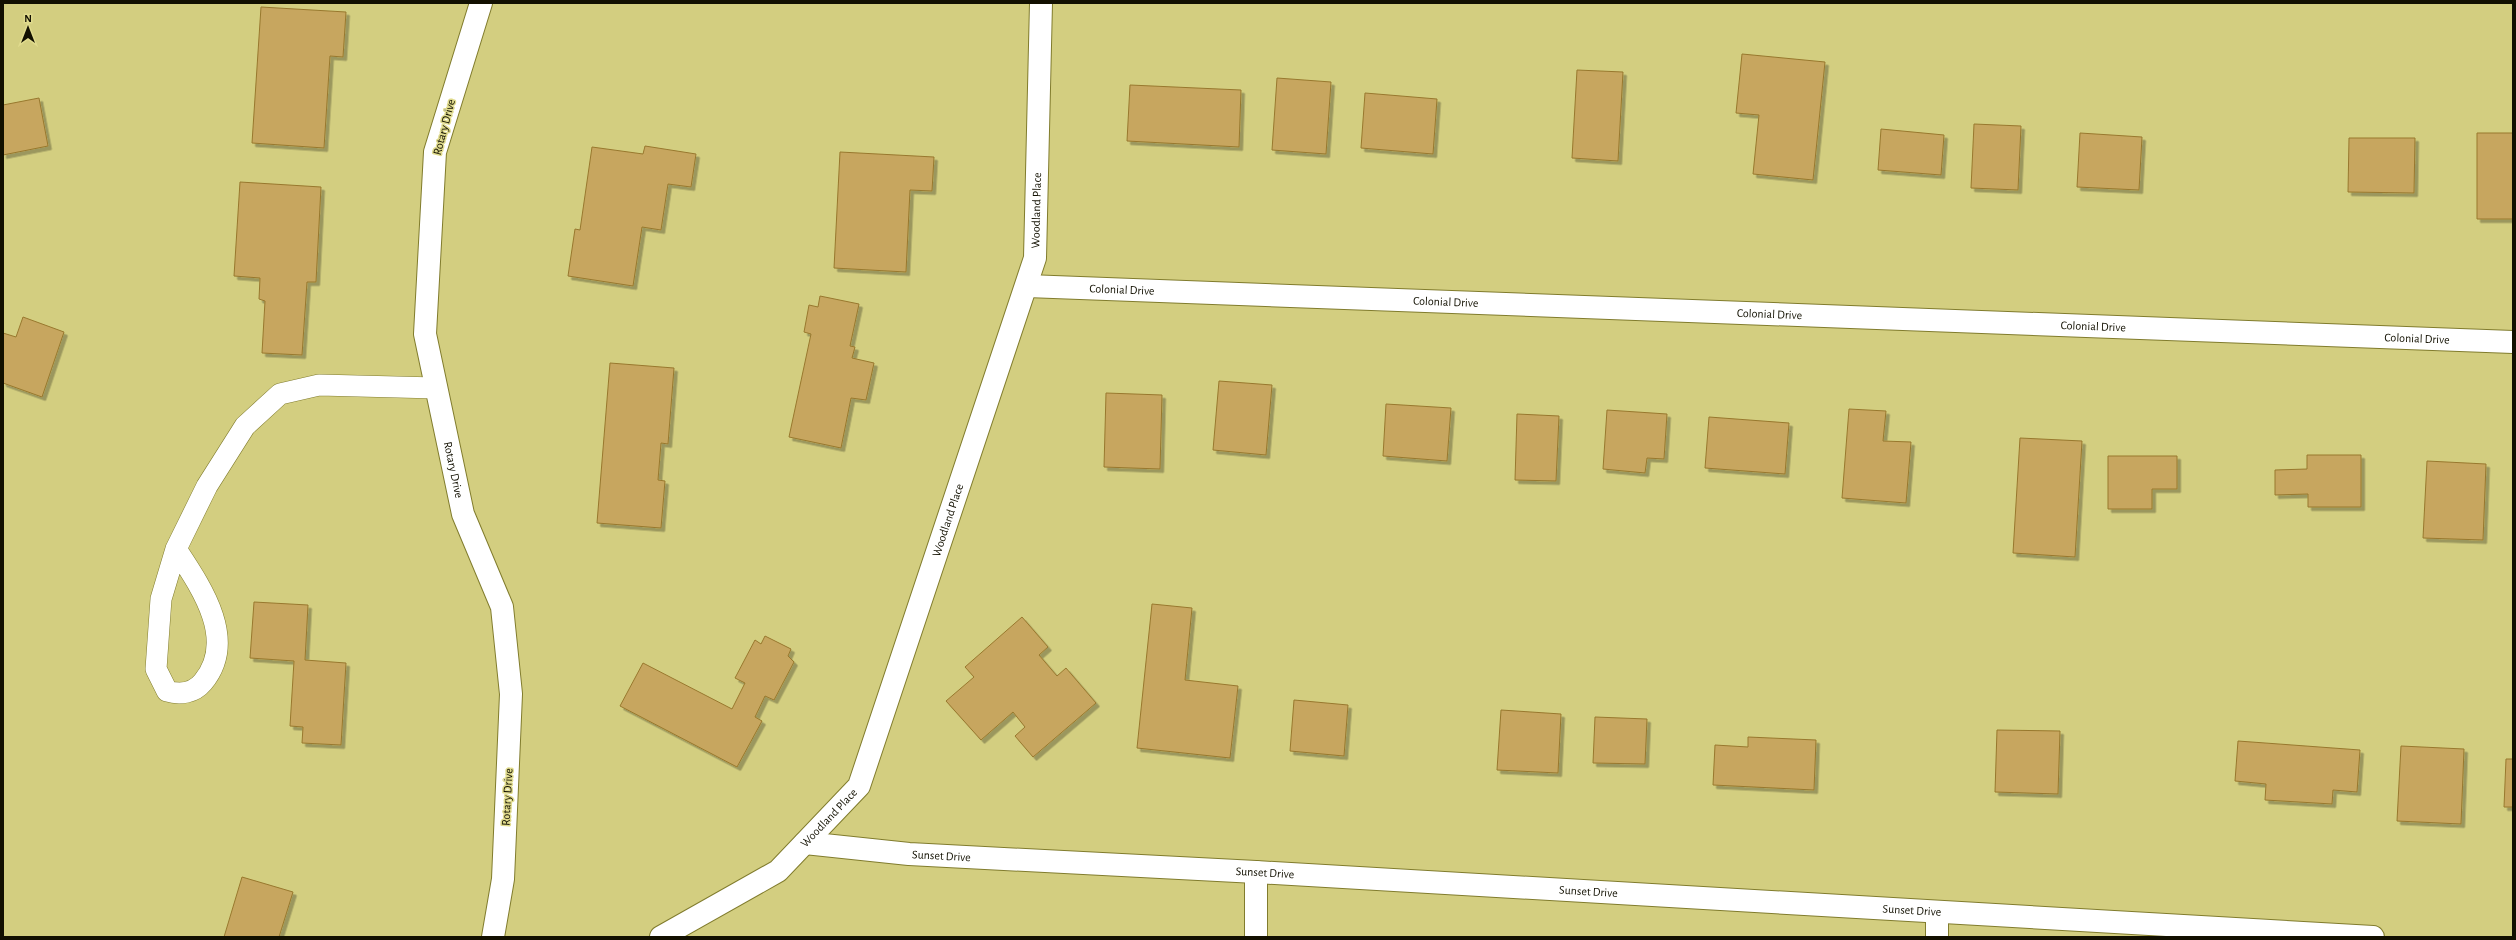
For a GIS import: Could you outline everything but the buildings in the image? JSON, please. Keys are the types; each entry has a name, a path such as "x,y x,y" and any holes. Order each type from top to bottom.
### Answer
{"street":[{"name":"Rotary Drive","path":"481,3 435,152 425,334 463,514 502,607 506,639 511,702 503,878 493,937"},
{"name":"Woodland Place","path":"661,937 778,871 859,786 1035,258 1041,3"},
{"name":"Colonial Drive","path":"1026,286 2513,342"},
{"name":"Sunset Drive","path":"805,843 909,854 1256,872 2373,937"},
{"path":"1256,872 1256,937"},
{"path":"1937,912 1937,937"}],"lane":[{"path":"176,549 194,576 214,617 219,648 212,672 199,686 180,695 167,691 156,669 161,599 176,549 207,486 245,426 280,394 319,385 436,388"}]}
